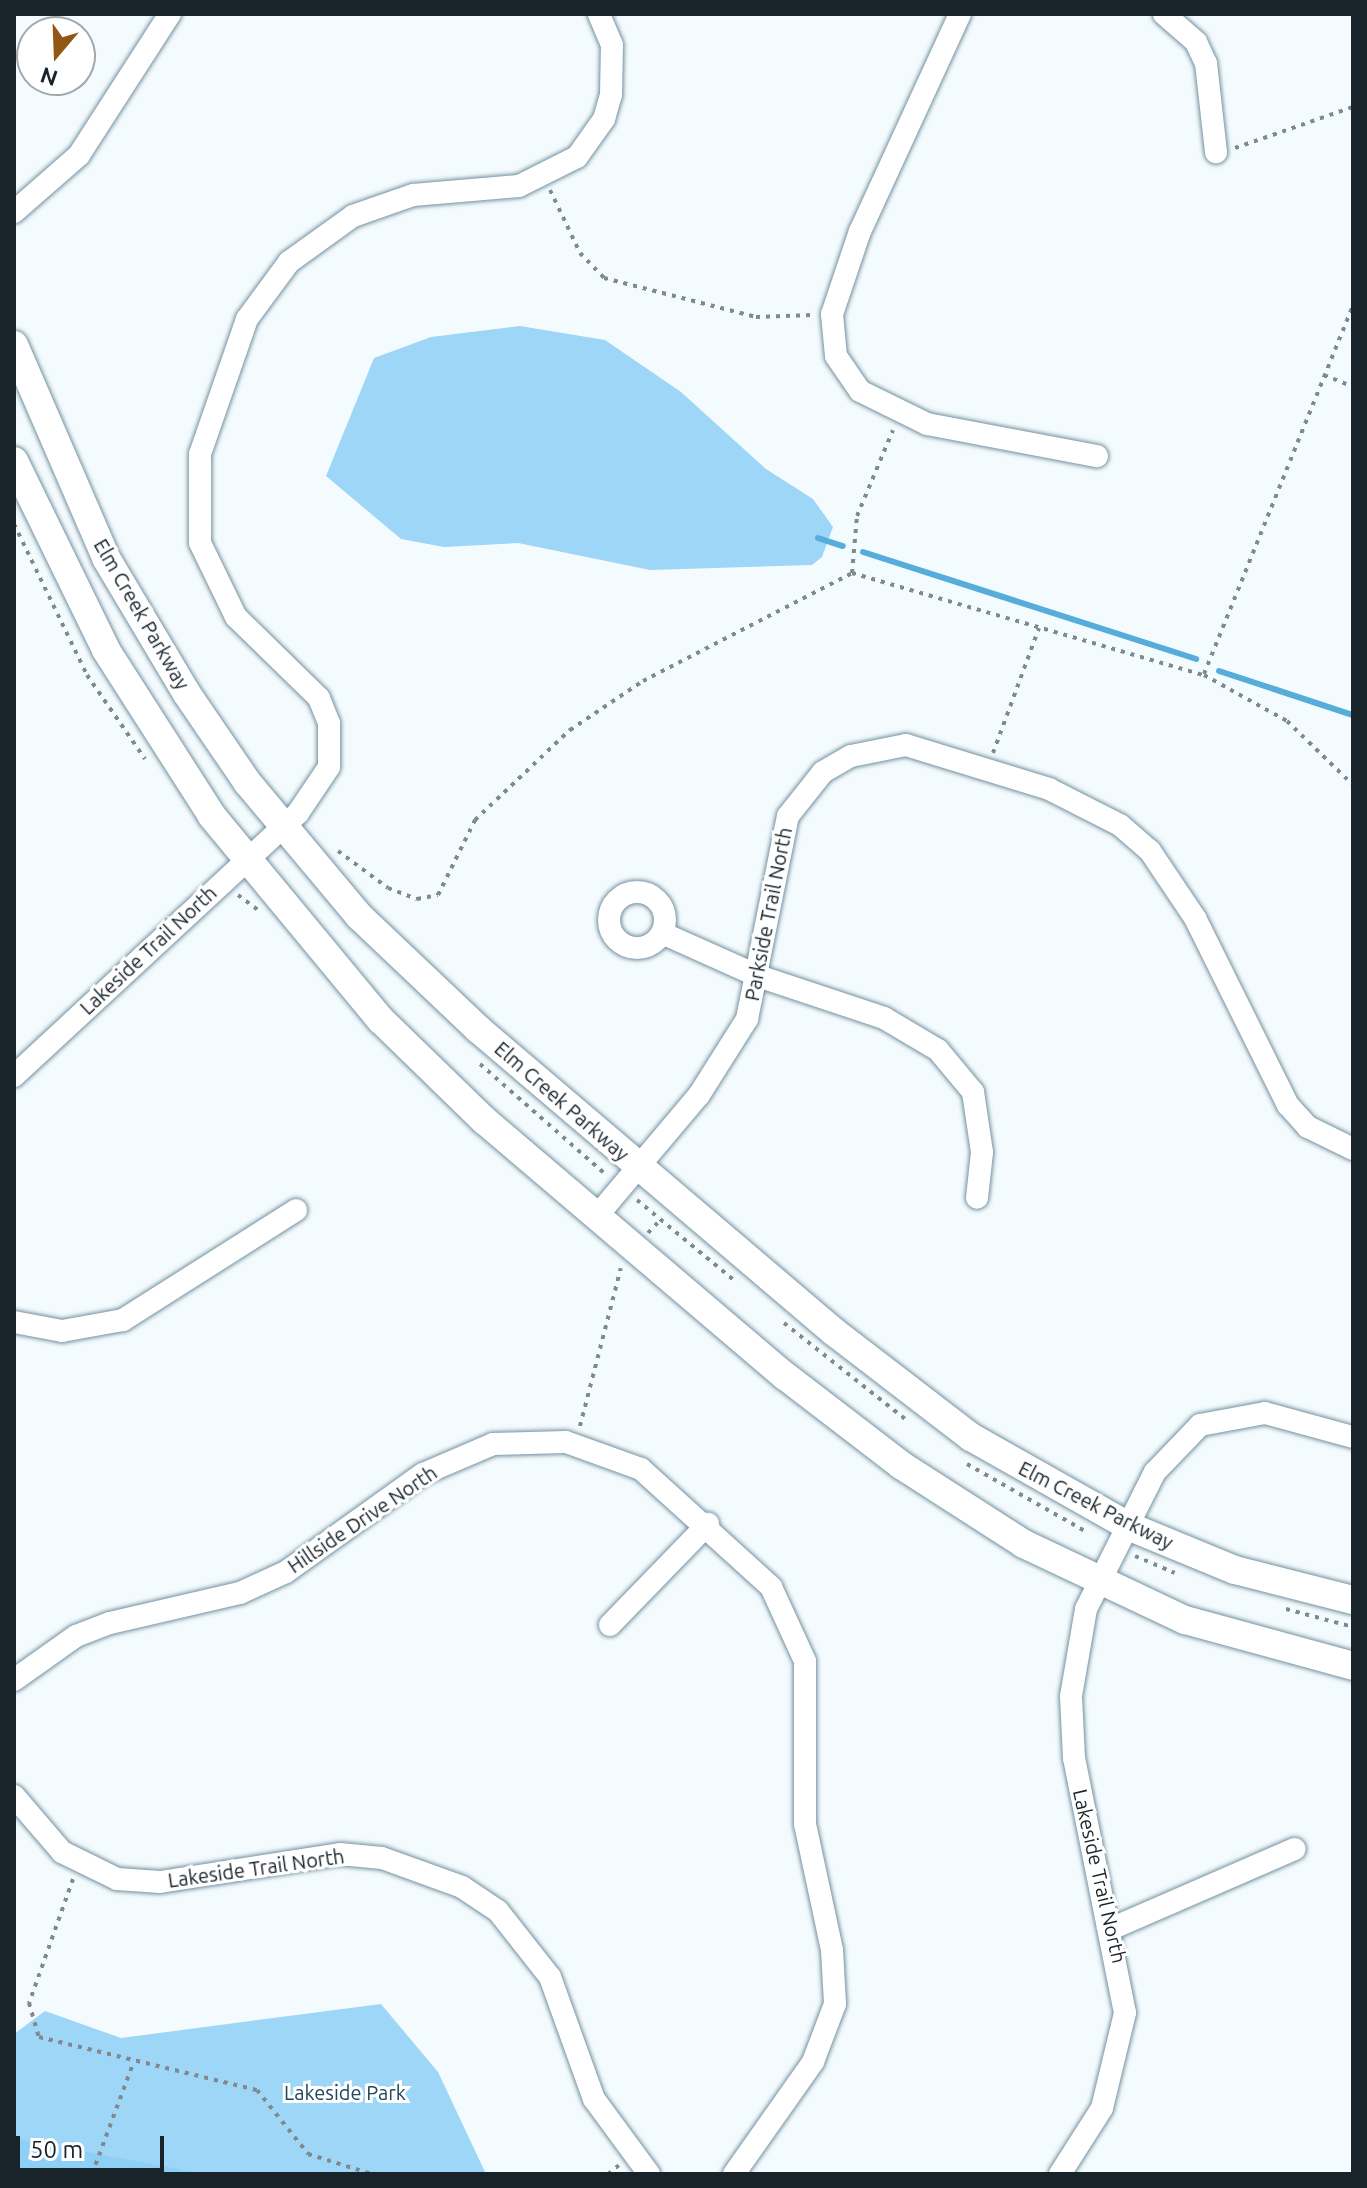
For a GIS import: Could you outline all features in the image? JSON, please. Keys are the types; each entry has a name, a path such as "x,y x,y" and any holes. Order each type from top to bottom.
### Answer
{"street":[{"path":"14,212 97,133 170,14"},
{"path":"544,178 577,157 604,119 613,71 599,14"},
{"path":"960,14 891,158 832,314 845,374 900,413 978,439 1097,456"},
{"path":"1164,14 1196,42 1206,63 1216,152"},
{"name":"Lakeside Trail North","path":"14,1076 283,826 322,783 329,723 319,698 236,617 200,543 200,454 235,341 289,262 353,216 413,195 544,178"},
{"name":"Elm Creek Parkway","path":"14,345 106,558 177,678 283,826 359,916 637,1166 971,1437 1128,1526 1235,1570 1353,1600"},
{"path":"14,461 106,650 245,861 381,1020 597,1216 901,1465 1062,1564 1098,1583 1253,1643 1353,1666"},
{"name":"Parkside Trail North","path":"597,1216 726,1059 758,976 788,816 823,772 851,756 906,745 988,768 1086,805 1150,851 1189,906 1288,1105 1308,1127 1353,1149"},
{"path":"662,933 758,976 884,1018 938,1050 973,1092 982,1152 977,1198"},
{"path":"14,1322 62,1331 123,1320 296,1210"},
{"path":"1128,1526 1155,1472 1200,1425 1265,1413 1353,1437"},
{"name":"Hillside Drive North","path":"14,1680 76,1636 110,1623 240,1593 286,1572 457,1456 493,1444 575,1443 641,1469 708,1524 771,1587 805,1661 805,1824 837,1976 828,2033 734,2174"},
{"path":"610,1625 708,1524"},
{"name":"Lakeside Trail North","path":"1060,2174 1102,2108 1120,2059 1125,2013 1113,1928 1083,1818 1071,1696 1086,1609 1128,1526"},
{"name":"Lakeside Trail North","path":"14,1796 79,1865 117,1879 160,1882 340,1854 382,1858 462,1887 498,1911 535,1954 594,2099 649,2174"},
{"path":"1113,1928 1295,1849"}],"path":[{"path":"1216,152 1353,107"},
{"path":"544,178 580,253 604,278 756,317 832,314"},
{"path":"1204,675 1353,306"},
{"path":"1324,375 1353,387"},
{"path":"852,573 857,516 900,413"},
{"path":"327,840 388,888 417,899 438,895 475,820 570,730 643,681 852,573 1204,675 1287,721 1353,785"},
{"path":"988,768 1039,628"},
{"path":"575,1443 621,1268 660,1220"},
{"path":"1062,1564 1090,1506"},
{"path":"79,1865 28,2016 39,2037 55,2045 133,2064 257,2090 308,2154 372,2174"},
{"path":"92,2174 133,2064"}],"green space":[{"path":"520,326 605,340 681,392 766,469 813,499 833,527 822,557 812,565 650,570 518,543 444,547 401,539 326,476 374,358 431,337"},
{"name":"Lakeside Park","path":"381,2004 438,2072 486,2174 14,2174 14,2034 45,2011 121,2038"}],"shaded area":[{"path":"14,2137 23,2140 205,2174 14,2174"}],"waterway":[{"path":"818,538 843,546"},
{"path":"863,552 1196,659"},
{"path":"1219,671 1353,715"}]}
